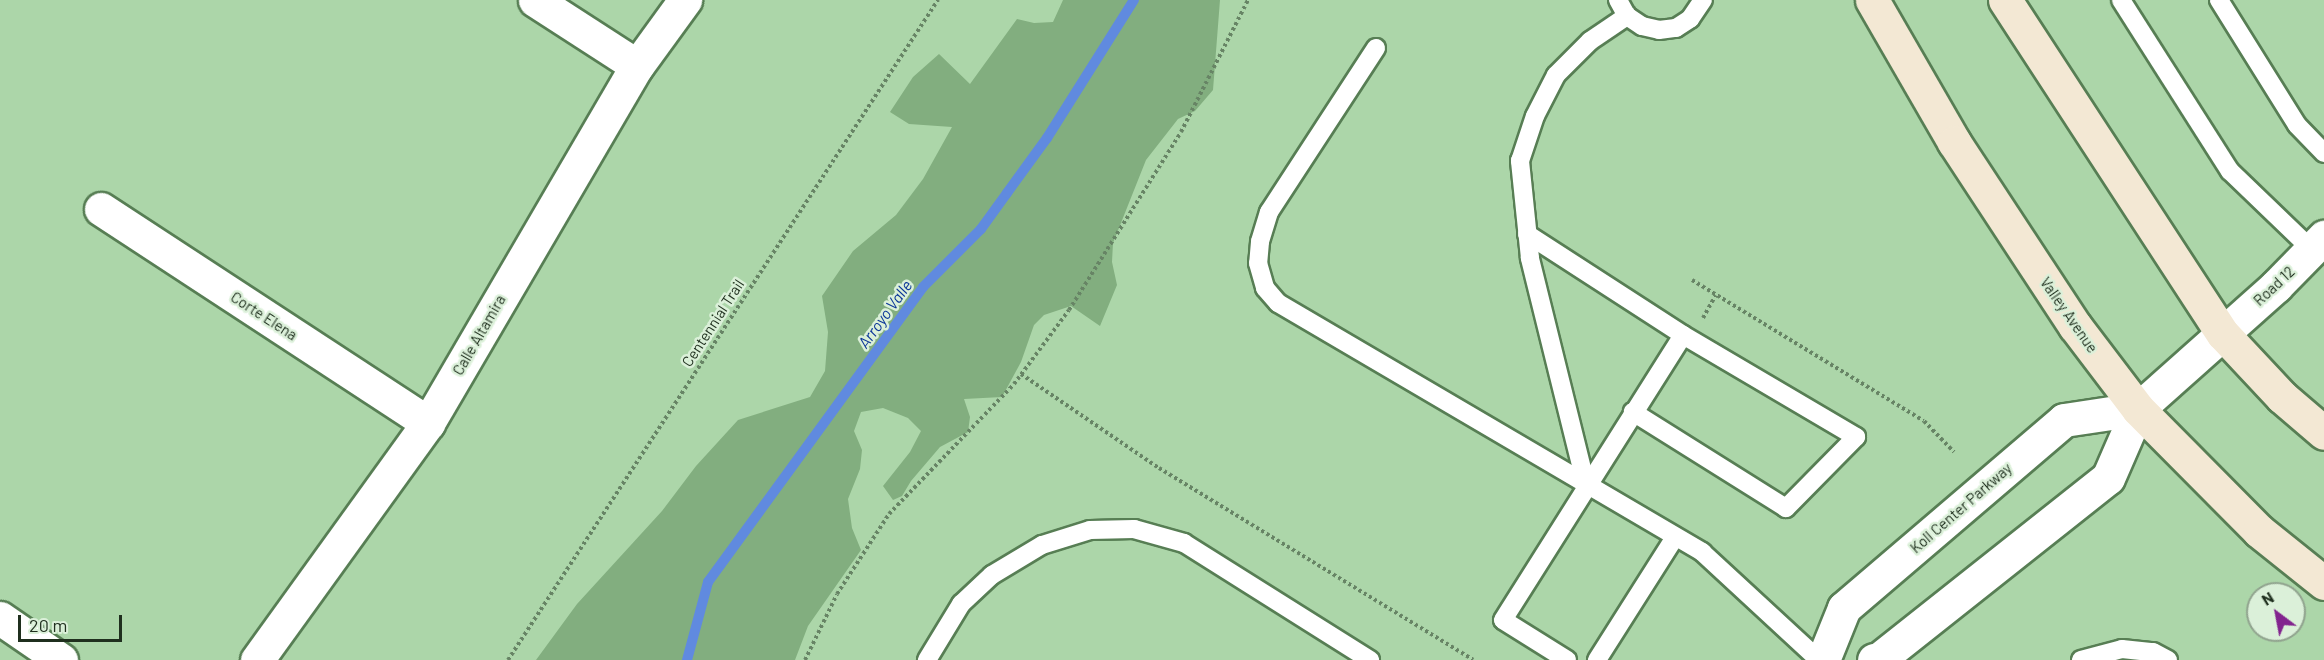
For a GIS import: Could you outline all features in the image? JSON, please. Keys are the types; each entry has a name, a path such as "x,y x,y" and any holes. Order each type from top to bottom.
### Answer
{"main road":[{"name":"Valley Avenue","path":"1872,0 1954,142 2075,326 2138,409 2259,531 2324,583"},
{"path":"2005,0 2223,334 2282,397 2324,433"}],"street":[{"path":"535,0 637,66"},
{"name":"Calle Altamira","path":"257,660 428,423 637,66 685,0"},
{"name":"Corte Elena","path":"101,209 428,423"},
{"name":"Road 12","path":"2223,334 2318,244"},
{"path":"1874,660 1878,660 2108,478 2138,409 2223,334"},
{"name":"Koll Center Parkway","path":"1821,660 1844,608 2064,420 2138,409"},
{"path":"0,618 61,660"}],"lane":[{"path":"1618,0 1627,16 1650,28 1676,28 1690,19 1703,0"},
{"path":"2121,0 2230,171 2318,244"},
{"path":"2219,0 2297,125 2324,153"},
{"path":"1587,484 1530,258 1520,161 1535,116 1557,75 1590,41 1627,16"},
{"path":"1376,48 1269,212 1260,242 1258,263 1265,288 1278,303 1702,552 1821,660"},
{"path":"1527,234 1683,335 1856,437 1786,508 1633,412"},
{"path":"1568,660 1503,620 1683,335"},
{"path":"931,658 961,604 992,574 1042,545 1090,530 1134,529 1184,543 1370,660"},
{"path":"1597,660 1675,537"},
{"path":"2081,660 2122,649 2153,652 2168,660"}],"path":[{"name":"Centennial Trail","path":"508,660 938,0"},
{"path":"805,660 837,594 889,514 1021,374 1069,310 1181,132 1248,0"},
{"path":"1692,280 1924,421 1954,452"},
{"path":"1021,374 1159,468 1473,660"}],"green space":[{"path":"1063,0 1220,0 1213,90 1195,111 1178,119 1146,160 1113,243 1112,262 1117,285 1100,326 1071,306 1044,315 1034,325 1021,362 1002,397 964,399 970,417 968,432 940,447 911,481 902,496 893,500 883,486 910,452 921,431 908,418 883,408 861,412 854,431 862,450 860,469 848,499 852,528 861,550 808,626 795,660 536,660 577,604 662,511 696,466 738,420 810,397 825,371 828,332 822,296 853,251 896,215 923,179 952,127 909,124 890,112 913,77 939,54 970,84 1017,19 1034,23 1053,22"}],"waterway":[{"name":"Arroyo Valle","path":"687,660 708,582 923,287 981,229 1047,138 1134,0"}]}
